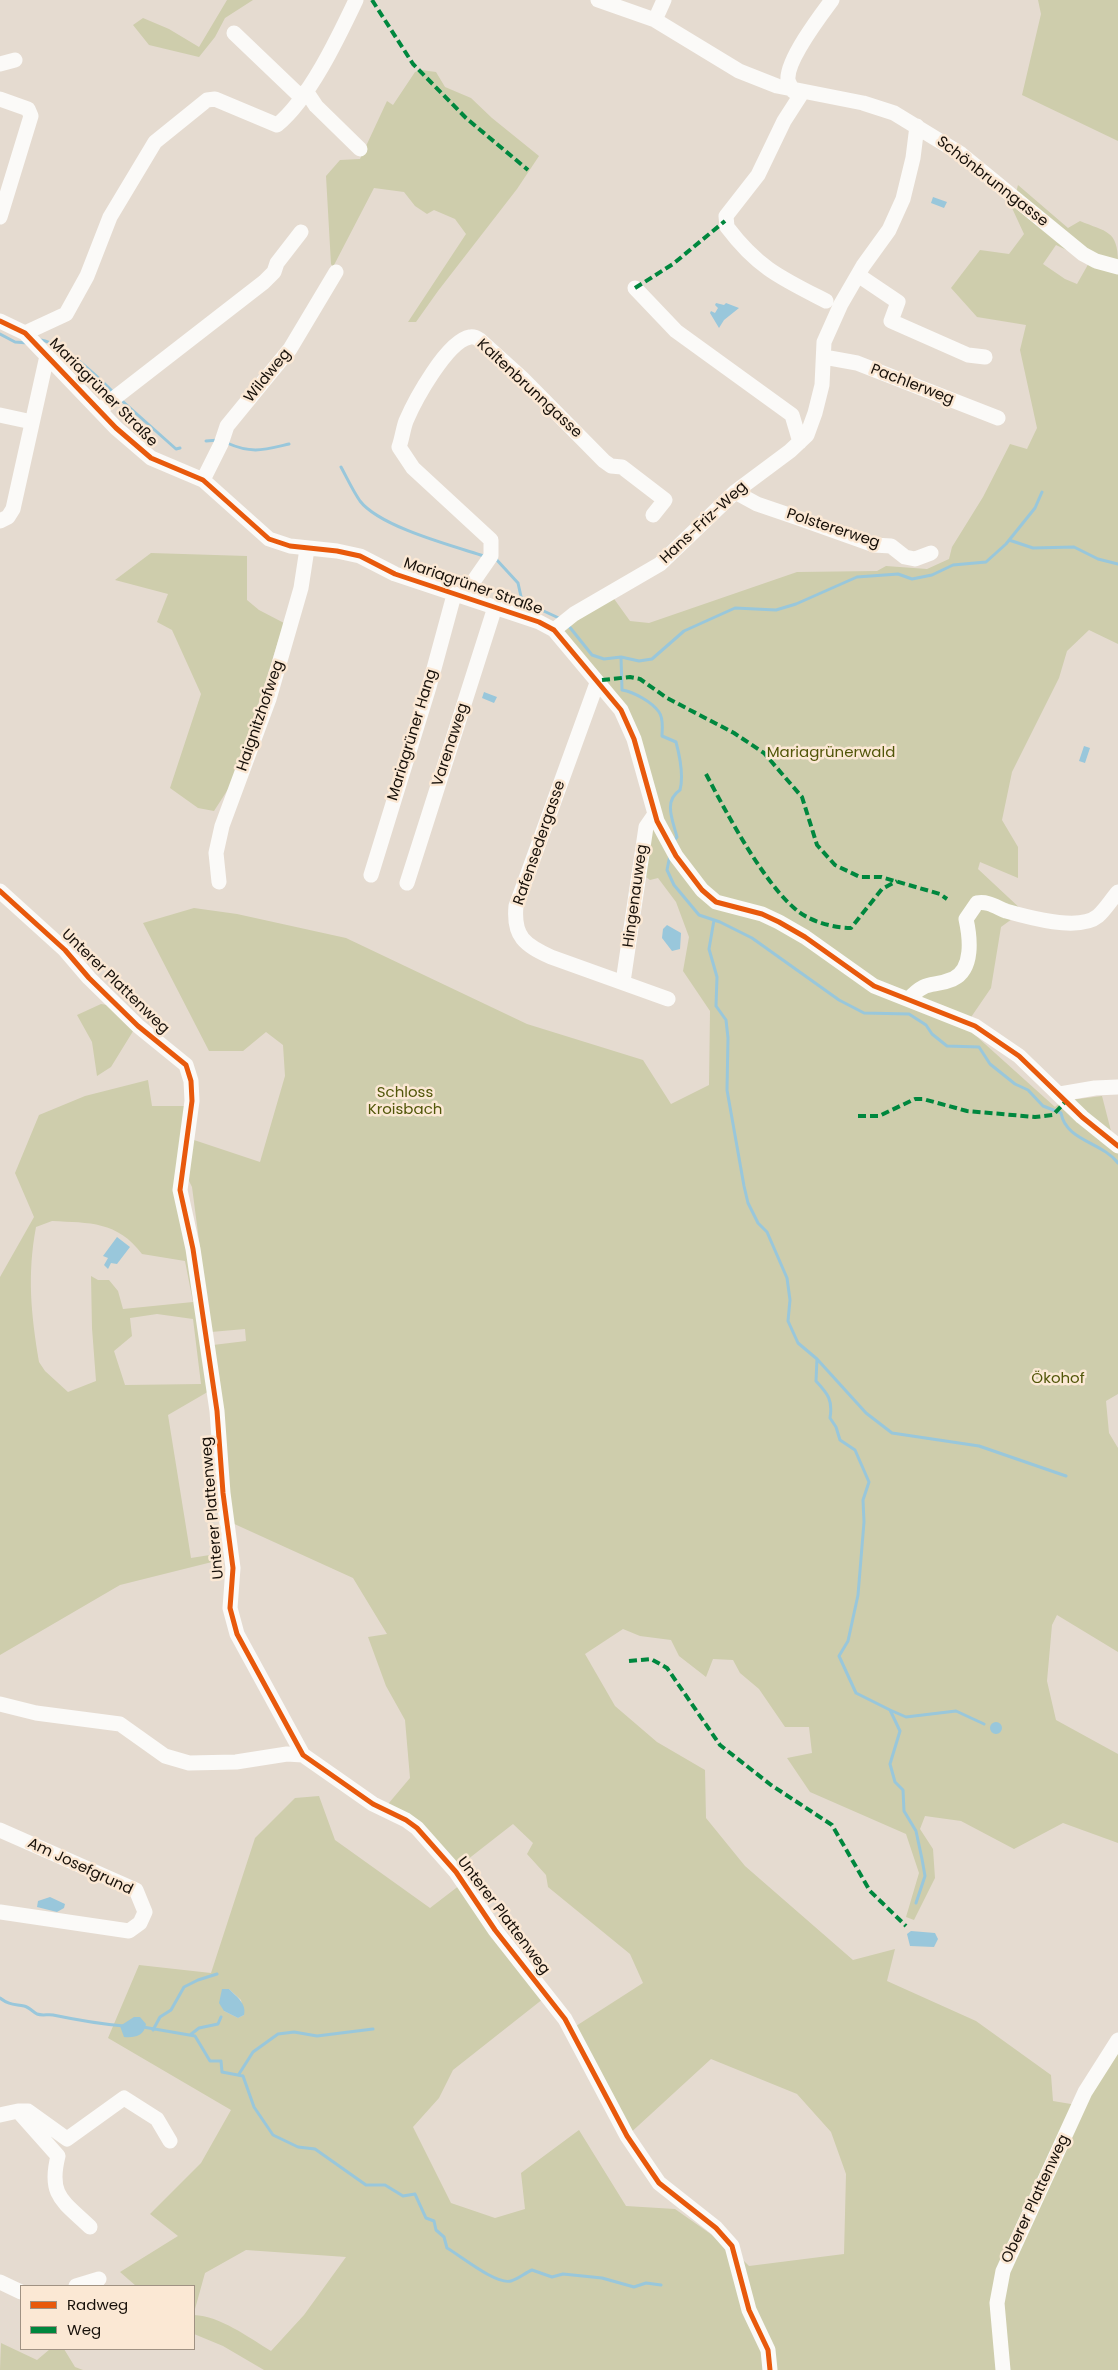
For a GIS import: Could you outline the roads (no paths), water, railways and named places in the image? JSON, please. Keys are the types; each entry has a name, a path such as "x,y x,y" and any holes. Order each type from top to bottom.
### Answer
{"street":[{"path":"0,521 8,517 13,509 32,422 34,343 66,314 87,276 110,217 154,142 208,100 215,99 277,125 290,114 304,94 356,0"},
{"name":"Schönbrunngasse","path":"598,0 654,20 739,71 798,92 884,108 917,126 960,154 1083,254 1096,261 1118,266"},
{"path":"654,20 664,0"},
{"path":"826,301 780,278 756,261 727,227 726,216 758,175 798,92 788,79 791,68 810,30 832,0"},
{"path":"234,33 304,94 360,149"},
{"path":"0,64 16,60"},
{"path":"0,99 28,109 31,116 0,216"},
{"name":"Hans-Friz-Weg","path":"560,625 660,564 735,492 800,442 807,434 815,413 822,384 824,342 841,304 858,275 889,230 903,198 913,158 917,126"},
{"name":"Mariagrüner Straße","path":"99,410 197,332 216,321 264,282 274,272 277,263 301,232"},
{"name":"Wildweg","path":"203,480 222,441 227,426 290,348 336,272"},
{"path":"858,275 898,302 892,321 968,355 985,357"},
{"path":"635,288 676,331 792,415 800,442"},
{"name":"Mariagrüner Straße","path":"0,321 34,343 99,410 151,458 203,480 270,539 290,546 337,551 360,556 395,574 495,607 560,625 563,638 620,710 629,726 655,814 676,856 702,890 716,902 762,914 779,922 805,937 874,986 983,1031 1019,1056 1082,1117 1118,1146"},
{"name":"Kaltenbrunngasse","path":"457,595 466,592 491,556 491,540 413,468 399,447 406,421 440,360 455,345 468,337 473,336 480,340 611,466 622,467 665,500 653,515"},
{"name":"Pachlerweg","path":"824,357 857,363 998,418"},
{"path":"0,415 32,422"},
{"name":"Polstererweg","path":"735,492 757,504 874,545 891,546 905,557 915,559 931,553"},
{"name":"Haignitzhofweg","path":"219,882 216,853 222,826 271,691 301,588 307,549"},
{"name":"Mariagrüner Hang","path":"371,875 457,595"},
{"name":"Varenaweg","path":"407,883 495,607"},
{"name":"Rafensedergasse","path":"597,683 516,906 516,928 522,938 532,948 551,957 668,999"},
{"name":"Hingenauweg","path":"623,982 646,827 655,814"},
{"name":"Unterer Plattenweg","path":"0,891 65,950 89,978 138,1026 186,1065 191,1081 192,1101 180,1190 193,1248 217,1411 223,1493 233,1568 230,1608 237,1634 303,1755 372,1804 406,1820 417,1828 459,1875 495,1930 565,2019 627,2136 658,2183 716,2228 732,2246 749,2310 768,2350 770,2370"},
{"path":"909,999 919,988 953,979 964,969 970,942 966,919 977,903 985,902 1028,917 1063,922 1090,921 1098,916 1118,892"},
{"path":"1060,1094 1094,1088 1118,1087"},
{"path":"0,1704 36,1713 120,1724 165,1756 189,1762 236,1762 287,1754 303,1755"},
{"name":"Am Josefgrund","path":"0,1830 136,1890 144,1912 140,1923 129,1931 0,1912"},
{"name":"Oberer Plattenweg","path":"1003,2370 997,2302 1003,2271 1085,2092 1118,2040"},
{"path":"0,2115 28,2111 67,2139 124,2098 158,2119 170,2141"},
{"path":"18,2111 58,2156 54,2173 56,2194 90,2227"},
{"path":"79,2285 99,2279"},
{"path":"0,2282 20,2292"}],"water":[{"path":"933,197 947,202 944,208 931,203"},
{"path":"716,303 724,305 726,303 739,308 724,320 719,328 710,313 711,311 715,313 718,308 715,305"},
{"path":"484,692 497,697 494,703 482,698"},
{"path":"1084,746 1090,748 1085,763 1079,761"},
{"path":"667,925 681,933 680,949 672,951 662,938 663,929"},
{"path":"117,1237 130,1247 117,1264 111,1263 108,1269 104,1265 108,1258 103,1256"},
{"path":"998,1722 1001,1723 1001,1733 994,1734 991,1733 990,1726 991,1723"},
{"path":"50,1897 65,1904 64,1908 57,1912 37,1907 38,1901"},
{"path":"911,1931 935,1933 938,1939 934,1947 910,1946 907,1934"},
{"path":"222,1989 229,1989 241,2001 245,2011 244,2015 238,2018 224,2011 219,2003"},
{"path":"134,2017 140,2017 146,2024 145,2028 141,2034 124,2037 120,2026"}],"waterway":[{"path":"0,334 15,342 28,343"},
{"path":"39,340 58,346 68,353 89,369 114,393"},
{"path":"120,399 176,449 180,448"},
{"path":"206,441 219,440"},
{"path":"227,443 251,450 289,444"},
{"path":"341,467 360,501 383,519 436,541 484,556"},
{"path":"568,625 592,655 604,659 621,657 639,661 652,659 684,631 735,608 776,610 796,604 857,577 898,574 912,579 932,575 953,565 986,562 1006,544 1035,508 1042,492"},
{"path":"1009,540 1033,548 1074,547 1098,559 1118,564"},
{"path":"495,558 518,583 522,601 561,619"},
{"path":"621,657 622,690 642,698 656,708 662,718 662,736 676,742 682,778 680,790 675,795 671,805 677,837 673,842"},
{"path":"670,855 667,870 674,885 699,915 720,922 752,938 839,1000 864,1013 909,1014 926,1025 932,1034 947,1046 979,1047 990,1064 1015,1084 1028,1090 1043,1106 1061,1113 1064,1122 1070,1130 1077,1136 1103,1150 1118,1163"},
{"path":"714,920 709,949 717,977 716,1006 726,1020 728,1038 727,1090 748,1203 758,1223 767,1232 787,1278 790,1300 788,1321 798,1343 817,1359 816,1381 829,1398 831,1406 830,1418 836,1427 840,1440 855,1450 869,1482 863,1500 864,1522 858,1595 848,1641 839,1656 856,1693 890,1710 900,1731 890,1764 895,1782 903,1790 904,1811 916,1831 922,1859 925,1876 916,1903"},
{"path":"817,1359 866,1413 892,1433 979,1446 1066,1476"},
{"path":"890,1710 906,1717 956,1711 984,1724"},
{"path":"153,2030 160,2017 171,2010 184,1987 217,1974"},
{"path":"0,1998 9,2003 26,2007 39,2015 53,2015 124,2026"},
{"path":"190,2035 199,2028 218,2024 221,2017"},
{"path":"143,2027 195,2036 210,2061 221,2061 222,2072 243,2076 254,2107 273,2135 298,2147 315,2149 366,2185 385,2185 403,2196 415,2194 426,2218 434,2221 436,2230 444,2237 447,2248 497,2279 511,2281 532,2270 552,2277 563,2274 602,2278 634,2287 646,2283 661,2285"},
{"path":"239,2074 253,2052 278,2034 294,2032 317,2036 373,2029"}],"park label":[{"name":"Mariagrünerwald","path":"831,753"},
{"name":"Schloss Kroisbach","path":"405,1102"},
{"name":"Ökohof","path":"1058,1379"}]}
